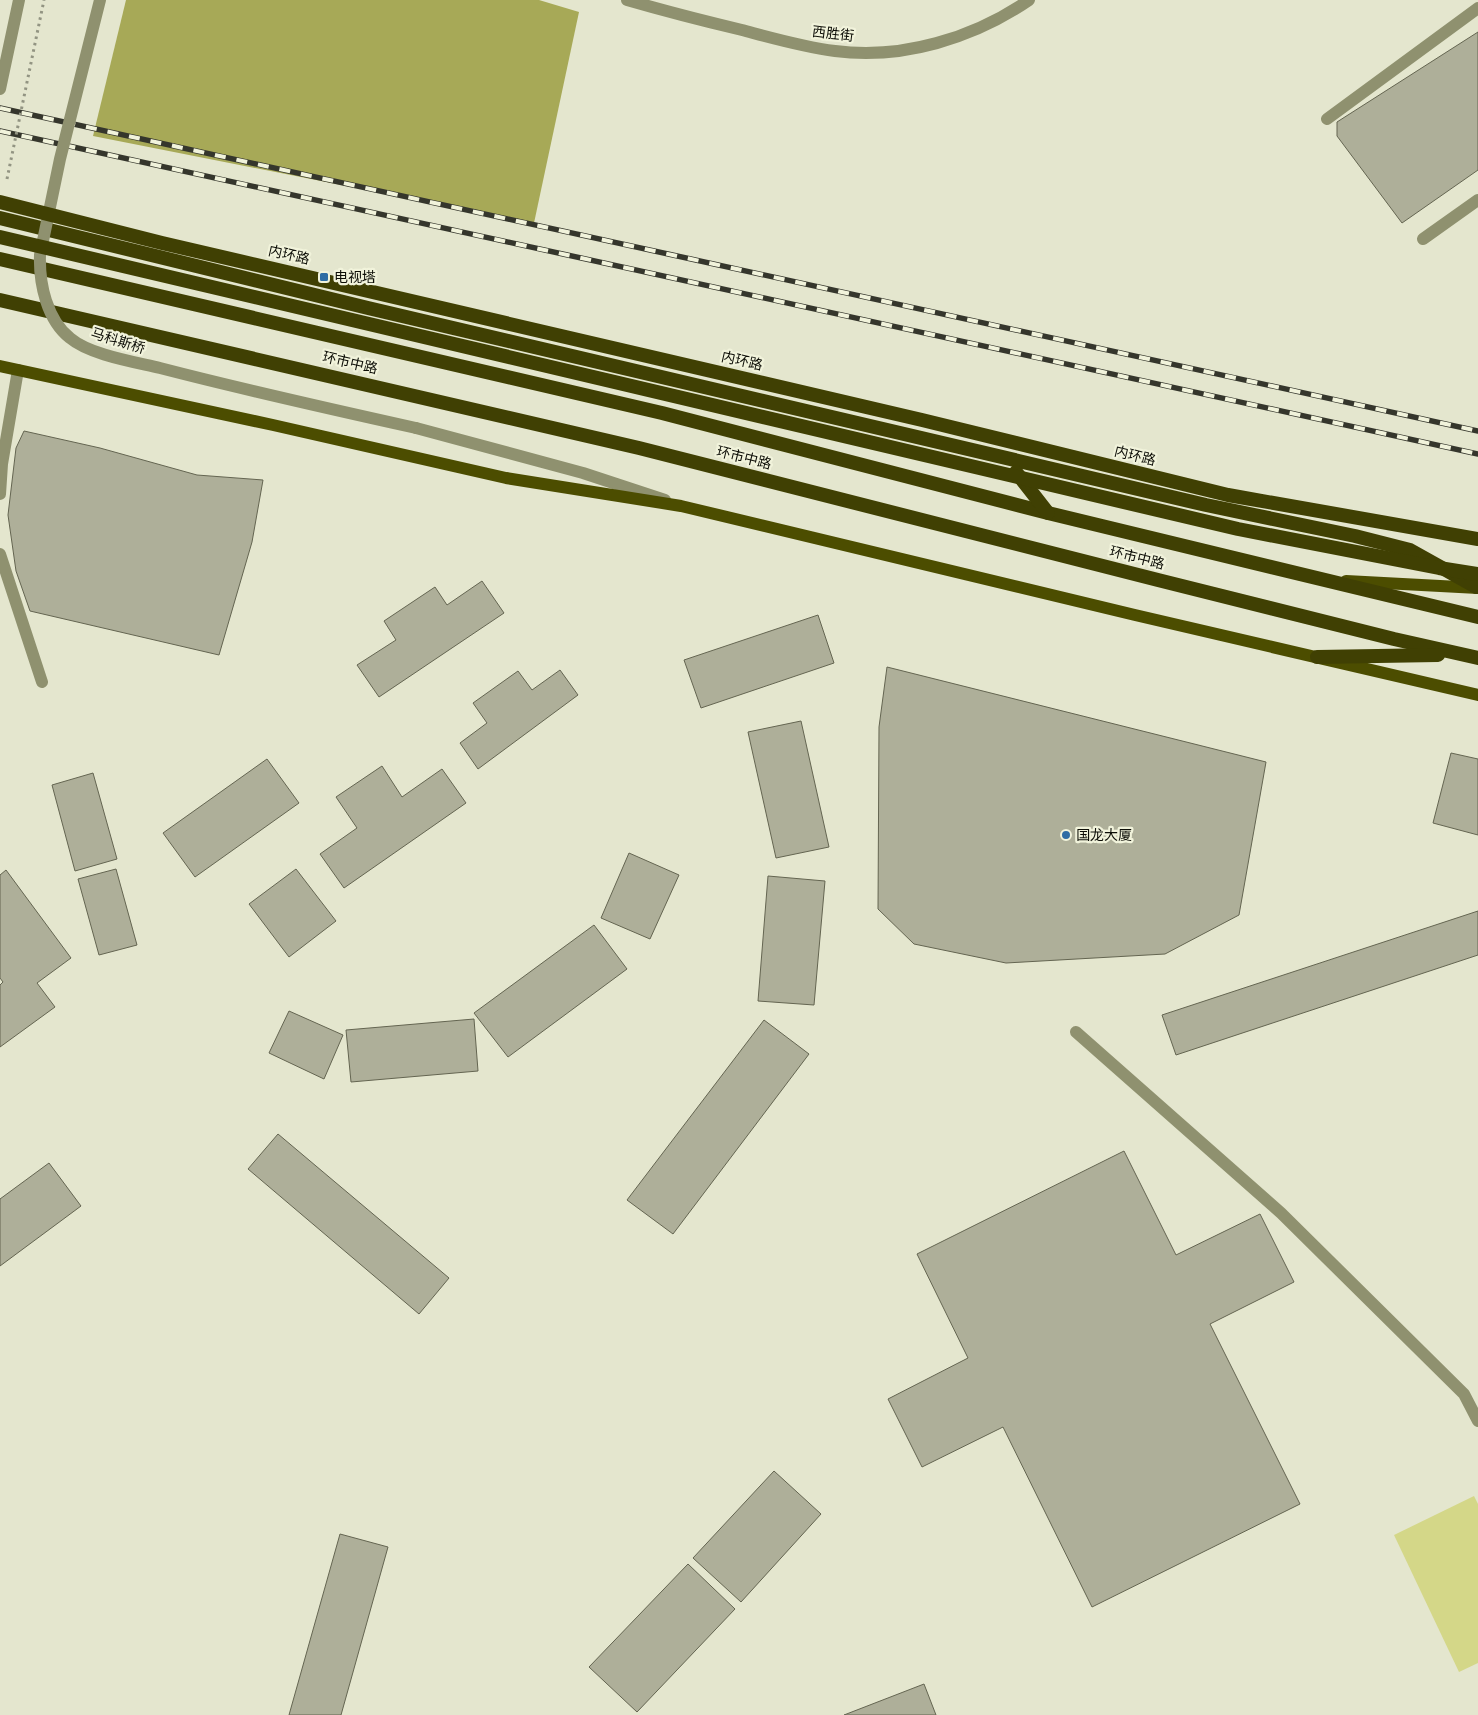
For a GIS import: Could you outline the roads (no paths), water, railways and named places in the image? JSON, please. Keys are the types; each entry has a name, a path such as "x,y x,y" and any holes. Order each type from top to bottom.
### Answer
{"highway":[{"name":"内环路","path":"0,202 162,243 913,418 1228,494 1362,520 1478,539"},
{"path":"0,218 368,308 1004,458 1206,505 1355,536 1410,550 1477,583"},
{"path":"0,237 1238,529 1439,568 1477,583"},
{"name":"环市中路","path":"0,259 662,413 1048,513 1478,617"},
{"name":"环市中路","path":"0,300 639,448 1177,585 1478,658"},
{"path":"1004,458 1048,513"},
{"path":"1318,657 1461,654"}],"main road":[{"path":"0,366 506,478 681,506 1478,695"},
{"path":"1324,580 1477,583"}],"street":[{"path":"0,89 19,0"},
{"name":"马科斯桥","path":"100,0 60,158 40,256 39,268 45,295 55,321 71,339 80,345 118,358 224,385 416,428 591,475 681,506"},
{"name":"西胜街","path":"628,0 793,43 836,52 873,52 907,50 943,41 1013,12 1030,0"},
{"path":"1327,119 1478,8"},
{"path":"1423,239 1478,200"},
{"path":"0,494 2,464 18,370"},
{"path":"0,554 42,682"},
{"path":"1076,1032 1281,1213 1464,1394 1478,1421"}],"railway":[{"path":"0,108 1478,431"},
{"path":"0,131 1478,454"}],"place":[{"name":"电视塔","path":"324,277"},
{"name":"国龙大厦","path":"1066,835"}]}
